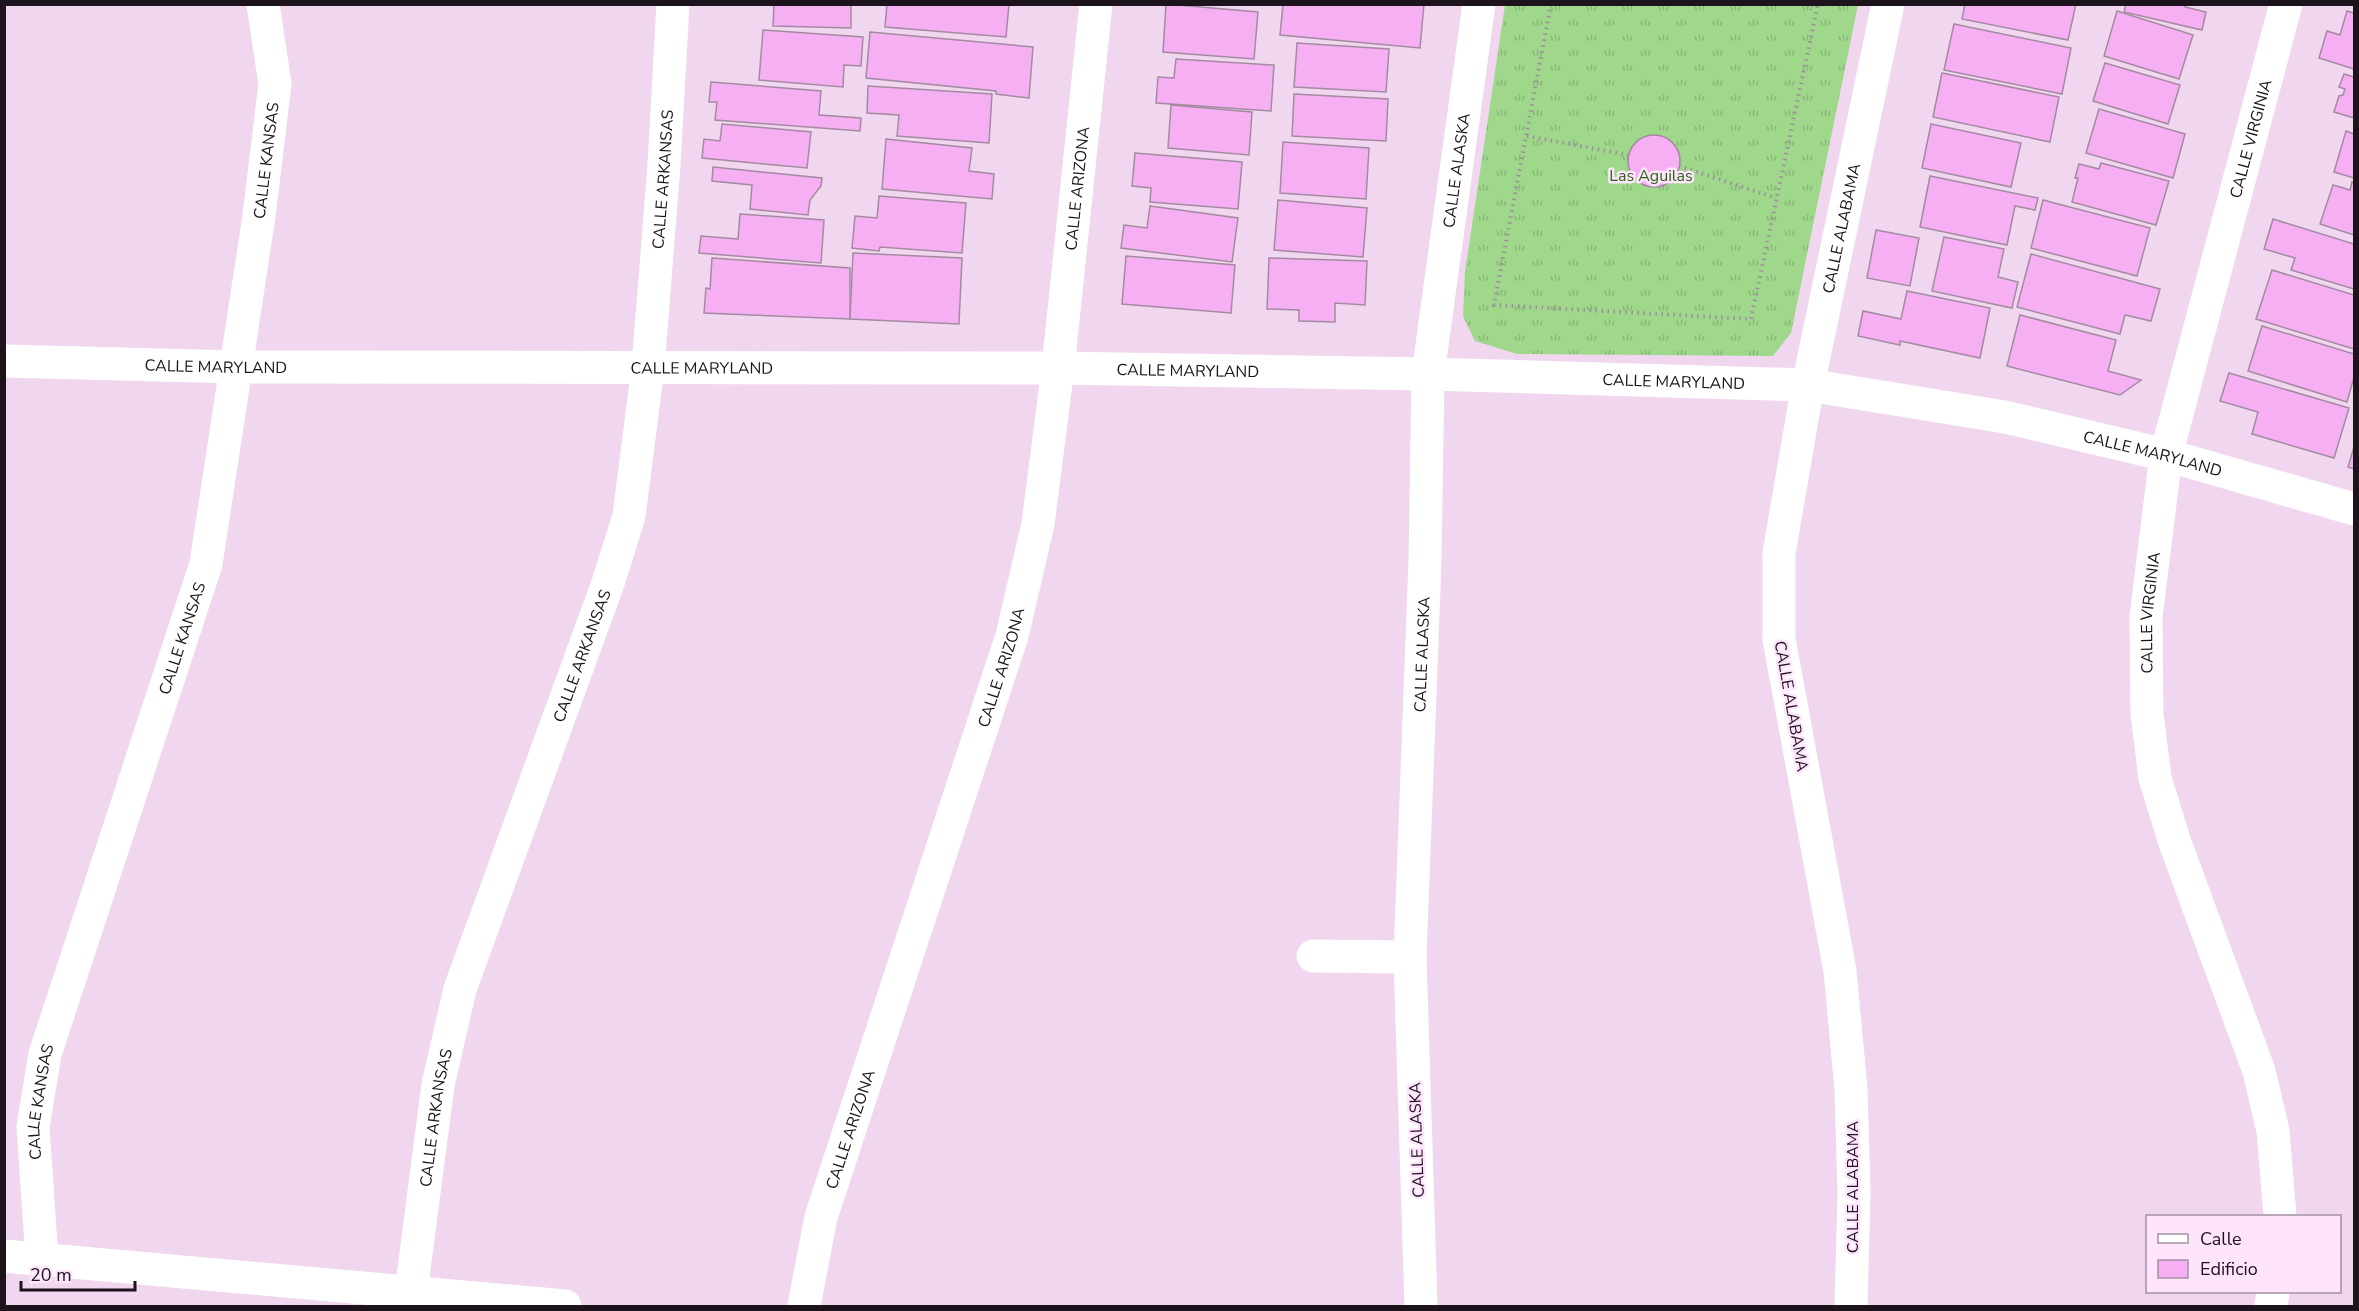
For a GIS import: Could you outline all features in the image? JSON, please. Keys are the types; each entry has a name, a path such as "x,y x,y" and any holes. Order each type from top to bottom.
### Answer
{"street":[{"name":"CALLE KANSAS","path":"42,1259 33,1127 45,1054 206,564 259,216 275,84 263,4"},
{"name":"CALLE ARKANSAS","path":"411,1292 438,1085 460,989 612,572 629,516 648,367 664,165 673,4"},
{"name":"CALLE ARIZONA","path":"804,1306 821,1217 1012,636 1038,524 1058,368 1096,4"},
{"name":"CALLE ALASKA","path":"1421,1306 1410,957 1425,561 1428,374 1479,4"},
{"name":"CALLE ALABAMA","path":"1851,1306 1854,1193 1851,1089 1840,971 1779,639 1779,553 1808,385 1888,4"},
{"name":"CALLE VIRGINIA","path":"2280,1215 2273,1131 2259,1071 2174,840 2155,778 2147,714 2146,616 2166,455 2286,4"},
{"name":"CALLE MARYLAND","path":"4,361 237,367 1058,368 1428,374 1808,385 2005,417 2166,455 2355,509"},
{"path":"1313,956 1410,957"},
{"path":"4,1256 565,1306"}],"path":[{"path":"1551,4 1494,305 1751,319 1818,4"},
{"path":"1527,136 1628,155"},
{"path":"1679,165 1776,198"}],"green space":[{"name":"Las Aguilas","path":"1505,5 1858,5 1791,333 1773,356 1517,354 1475,341 1463,316 1465,272"}],"building":[{"path":"774,4 851,4 851,28 773,26"},
{"path":"887,4 1009,4 1006,37 885,27"},
{"path":"1166,4 1258,12 1254,59 1163,52"},
{"path":"1283,4 1424,4 1420,48 1280,35"},
{"path":"1965,4 2076,4 2068,40 1962,19"},
{"path":"2126,4 2186,4 2185,7 2206,12 2202,30 2124,12"},
{"path":"2117,11 2193,35 2179,79 2104,56"},
{"path":"2347,11 2354,13 2354,69 2319,58 2327,31 2340,35"},
{"path":"1954,24 2071,48 2062,94 1944,70"},
{"path":"763,30 863,37 861,66 844,65 843,87 759,80"},
{"path":"870,32 1033,47 1029,98 996,94 996,91 866,78"},
{"path":"1297,43 1389,49 1386,92 1294,87"},
{"path":"1176,59 1274,65 1271,111 1156,103 1158,77 1174,78"},
{"path":"2105,63 2180,85 2168,124 2093,101"},
{"path":"1942,73 2059,97 2050,142 1933,117"},
{"path":"2344,74 2354,77 2354,118 2334,112 2339,96 2343,95 2345,89 2339,87"},
{"path":"711,82 821,91 819,115 861,118 860,131 715,120 717,102 709,102"},
{"path":"868,86 992,94 989,143 897,136 899,115 867,113"},
{"path":"1294,94 1388,99 1386,141 1292,136"},
{"path":"1171,105 1252,112 1249,155 1168,148"},
{"path":"2099,109 2185,134 2173,178 2086,153"},
{"path":"722,124 811,132 807,168 702,158 704,139 720,141"},
{"path":"1931,124 2021,143 2011,187 1922,168"},
{"path":"2346,131 2354,134 2354,178 2334,172"},
{"path":"1654,135 1664,137 1672,143 1678,151 1680,161 1678,171 1672,179 1664,185 1654,187 1644,185 1636,179 1630,171 1628,161 1630,151 1636,143 1644,137"},
{"path":"886,139 972,148 969,171 994,174 992,199 882,189"},
{"path":"1283,142 1369,148 1366,199 1280,193"},
{"path":"1135,153 1242,162 1238,209 1150,202 1151,188 1132,186"},
{"path":"2101,163 2169,181 2156,225 2072,202 2079,164 2099,169"},
{"path":"713,167 822,178 821,186 810,200 808,215 750,209 752,185 712,181"},
{"path":"1930,176 2038,198 2035,210 2015,206 2007,245 1920,227"},
{"path":"2352,182 2354,183 2354,235 2320,224 2333,185 2350,190"},
{"path":"879,196 966,203 962,253 880,247 879,251 852,248 855,216 877,218"},
{"path":"1278,200 1367,208 1363,257 1274,250"},
{"path":"2043,200 2150,228 2137,276 2031,248"},
{"path":"1150,206 1238,218 1232,262 1121,248 1124,225 1147,228"},
{"path":"740,214 824,220 821,263 699,253 701,236 738,239"},
{"path":"2273,219 2354,244 2354,289 2291,270 2295,258 2264,249"},
{"path":"1876,230 1919,238 1910,286 1867,278"},
{"path":"1944,237 2004,249 1998,277 2018,282 2012,308 1932,291"},
{"path":"853,253 962,258 959,324 850,319"},
{"path":"2031,254 2160,289 2151,321 2125,315 2120,334 2017,307"},
{"path":"1126,256 1235,265 1231,313 1122,304"},
{"path":"712,258 850,268 850,319 704,313 706,288 710,289"},
{"path":"1269,258 1367,261 1365,305 1335,303 1335,322 1299,321 1299,310 1267,309"},
{"path":"2272,270 2354,295 2354,349 2256,319"},
{"path":"1907,291 1990,308 1980,358 1900,341 1900,345 1858,336 1863,311 1901,319"},
{"path":"2020,315 2116,340 2108,371 2141,380 2120,395 2007,366"},
{"path":"2262,326 2354,354 2354,377 2347,402 2248,371"},
{"path":"2229,373 2349,408 2334,458 2252,434 2258,412 2220,401"},
{"path":"2354,447 2354,469 2348,467"}]}
